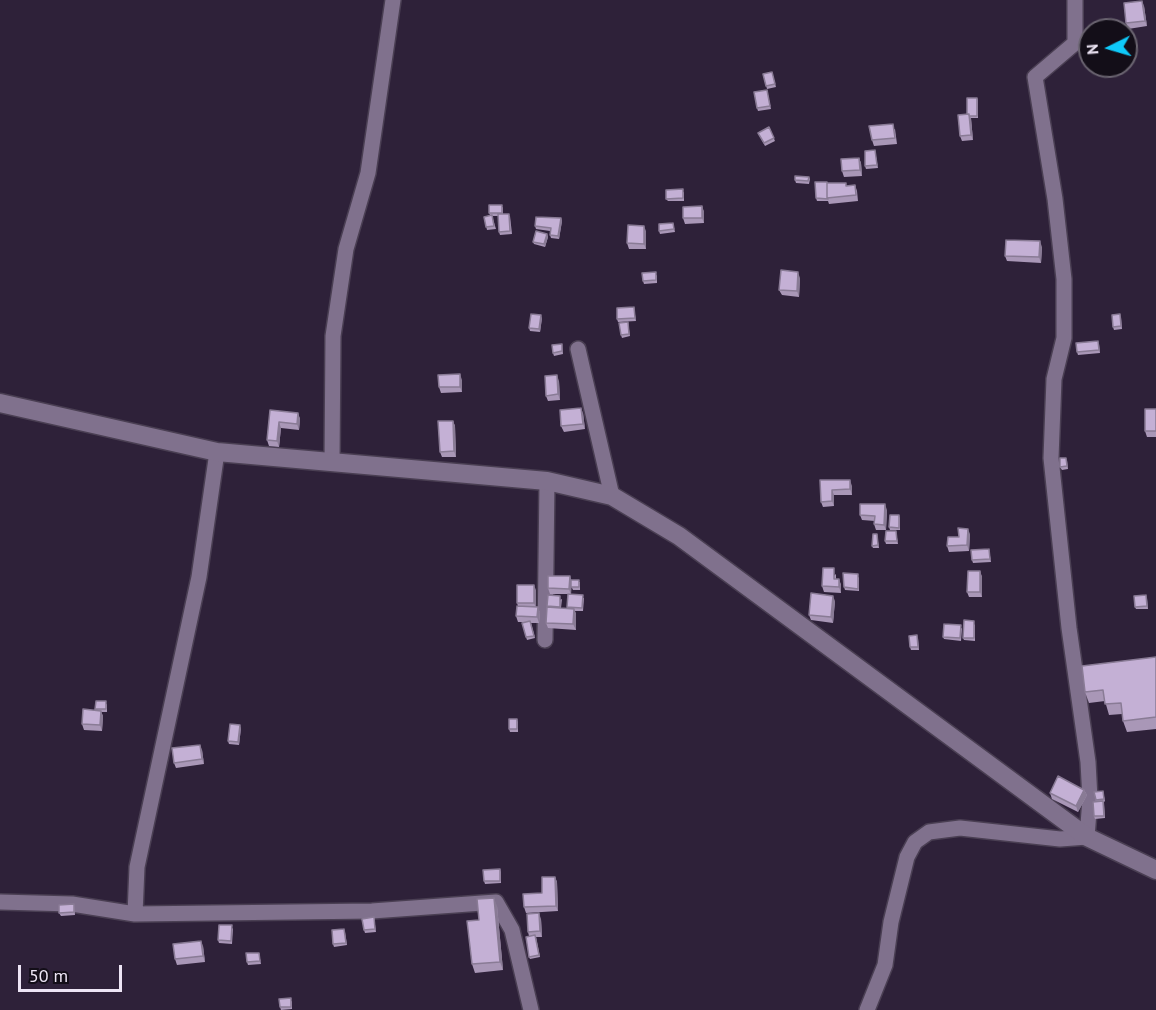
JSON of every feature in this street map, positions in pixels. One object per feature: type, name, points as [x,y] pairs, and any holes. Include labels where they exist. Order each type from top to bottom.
[{"type":"main road","points":[[0,403],[217,452],[547,481],[612,496],[679,536],[1087,837],[1156,870]]},
{"type":"street","points":[[332,462],[333,336],[346,249],[368,173],[393,0]]},
{"type":"street","points":[[867,1010],[885,965],[891,922],[907,857],[915,842],[929,832],[960,828],[1060,839],[1087,837],[1090,799],[1088,762],[1069,628],[1051,458],[1054,379],[1064,338],[1064,279],[1055,199],[1035,77],[1075,43],[1075,0]]},
{"type":"street","points":[[578,350],[612,496]]},
{"type":"street","points":[[135,914],[136,867],[199,577],[217,452]]},
{"type":"street","points":[[545,640],[547,481]]},
{"type":"street","points":[[0,902],[72,904],[135,914],[372,910],[496,902],[512,930],[531,1010]]},
{"type":"building","points":[[1142,1],[1145,21],[1138,22],[1138,18],[1126,18],[1124,3]]},
{"type":"building","points":[[772,72],[775,84],[766,86],[763,74]]},
{"type":"building","points":[[767,90],[770,106],[757,108],[754,92]]},
{"type":"building","points":[[967,98],[977,98],[977,116],[967,114]]},
{"type":"building","points":[[969,114],[971,135],[960,136],[958,115]]},
{"type":"building","points":[[893,124],[895,138],[872,140],[869,126]]},
{"type":"building","points":[[769,127],[774,138],[764,143],[758,133]]},
{"type":"building","points":[[875,150],[877,165],[865,166],[865,151]]},
{"type":"building","points":[[859,158],[860,170],[842,171],[841,159]]},
{"type":"building","points":[[795,176],[809,177],[808,181],[795,180]]},
{"type":"building","points":[[815,182],[827,182],[828,199],[816,198]]},
{"type":"building","points":[[827,183],[855,185],[856,195],[827,198]]},
{"type":"building","points":[[683,189],[683,198],[666,199],[666,190]]},
{"type":"building","points":[[489,205],[502,205],[502,213],[489,213]]},
{"type":"building","points":[[702,206],[702,218],[683,218],[683,207]]},
{"type":"building","points":[[498,214],[509,214],[510,231],[499,232]]},
{"type":"building","points":[[492,215],[494,226],[486,227],[484,217]]},
{"type":"building","points":[[536,217],[561,218],[558,236],[550,235],[551,228],[535,226]]},
{"type":"building","points":[[673,223],[674,229],[659,231],[659,224]]},
{"type":"building","points":[[628,225],[644,226],[644,244],[627,243]]},
{"type":"building","points":[[536,231],[547,234],[544,244],[533,242]]},
{"type":"building","points":[[1006,240],[1040,241],[1039,257],[1005,256]]},
{"type":"building","points":[[781,270],[798,272],[797,291],[779,290]]},
{"type":"building","points":[[656,272],[656,280],[643,281],[642,273]]},
{"type":"building","points":[[634,307],[635,318],[617,319],[617,308]]},
{"type":"building","points":[[531,314],[541,315],[539,329],[529,328]]},
{"type":"building","points":[[1120,314],[1121,326],[1113,327],[1112,315]]},
{"type":"building","points":[[628,322],[629,334],[621,335],[619,323]]},
{"type":"building","points":[[1098,341],[1099,350],[1077,352],[1076,343]]},
{"type":"building","points":[[562,344],[562,351],[553,353],[552,345]]},
{"type":"building","points":[[460,374],[460,387],[439,387],[438,375]]},
{"type":"building","points":[[557,375],[558,394],[546,396],[545,376]]},
{"type":"building","points":[[581,408],[583,424],[561,426],[560,410]]},
{"type":"building","points":[[1145,409],[1156,409],[1156,431],[1145,431]]},
{"type":"building","points":[[270,410],[298,413],[297,424],[279,422],[277,441],[267,440]]},
{"type":"building","points":[[438,421],[453,421],[454,451],[440,452]]},
{"type":"building","points":[[1060,458],[1066,458],[1067,466],[1060,467]]},
{"type":"building","points":[[820,480],[850,480],[850,489],[832,490],[832,501],[821,502]]},
{"type":"building","points":[[860,504],[885,504],[884,525],[874,524],[875,516],[860,515]]},
{"type":"building","points":[[890,515],[899,515],[899,528],[889,527]]},
{"type":"building","points":[[958,528],[968,529],[967,545],[947,546],[948,537],[959,537]]},
{"type":"building","points":[[886,531],[896,531],[897,541],[885,541]]},
{"type":"building","points":[[873,534],[877,534],[878,545],[872,546]]},
{"type":"building","points":[[989,549],[990,559],[972,560],[971,550]]},
{"type":"building","points":[[823,568],[834,568],[834,579],[839,579],[839,587],[822,586]]},
{"type":"building","points":[[968,571],[980,571],[980,592],[967,592]]},
{"type":"building","points":[[843,573],[858,574],[858,589],[844,587]]},
{"type":"building","points":[[548,576],[570,576],[569,589],[548,588]]},
{"type":"building","points":[[571,580],[579,580],[579,587],[571,587]]},
{"type":"building","points":[[517,585],[534,585],[534,603],[517,603]]},
{"type":"building","points":[[811,593],[833,596],[831,617],[809,615]]},
{"type":"building","points":[[568,594],[583,595],[582,608],[567,607]]},
{"type":"building","points":[[548,595],[560,596],[560,607],[547,606]]},
{"type":"building","points":[[1146,595],[1147,606],[1135,607],[1134,596]]},
{"type":"building","points":[[517,606],[538,607],[537,617],[516,616]]},
{"type":"building","points":[[547,607],[574,609],[573,624],[546,623]]},
{"type":"building","points":[[964,620],[974,621],[974,638],[963,638]]},
{"type":"building","points":[[530,621],[534,636],[526,637],[522,623]]},
{"type":"building","points":[[944,624],[961,625],[960,638],[943,637]]},
{"type":"building","points":[[917,635],[918,647],[910,647],[909,636]]},
{"type":"building","points":[[1156,657],[1156,717],[1123,721],[1121,703],[1105,704],[1103,690],[1085,692],[1082,666]]},
{"type":"building","points":[[96,701],[106,701],[106,709],[95,709]]},
{"type":"building","points":[[83,709],[101,711],[100,725],[82,724]]},
{"type":"building","points":[[509,719],[517,719],[517,729],[509,729]]},
{"type":"building","points":[[230,724],[240,725],[238,742],[228,741]]},
{"type":"building","points":[[200,745],[202,759],[174,763],[172,748]]},
{"type":"building","points":[[1058,776],[1084,790],[1076,806],[1050,793]]},
{"type":"building","points":[[1103,791],[1104,799],[1096,800],[1094,792]]},
{"type":"building","points":[[1103,801],[1104,816],[1094,816],[1093,802]]},
{"type":"building","points":[[500,869],[500,881],[484,881],[483,870]]},
{"type":"building","points":[[542,877],[555,877],[556,906],[524,907],[523,894],[542,893]]},
{"type":"building","points":[[494,898],[500,962],[472,964],[467,921],[479,920],[477,899]]},
{"type":"building","points":[[74,904],[74,912],[59,913],[59,905]]},
{"type":"building","points":[[539,913],[540,931],[528,932],[527,914]]},
{"type":"building","points":[[374,917],[375,929],[364,930],[362,919]]},
{"type":"building","points":[[219,925],[232,925],[231,941],[218,940]]},
{"type":"building","points":[[344,929],[346,943],[333,944],[332,930]]},
{"type":"building","points":[[535,935],[539,955],[529,957],[526,937]]},
{"type":"building","points":[[201,941],[203,956],[175,959],[173,944]]},
{"type":"building","points":[[246,953],[259,953],[260,961],[247,962]]},
{"type":"building","points":[[291,998],[291,1007],[280,1007],[279,999]]}]
